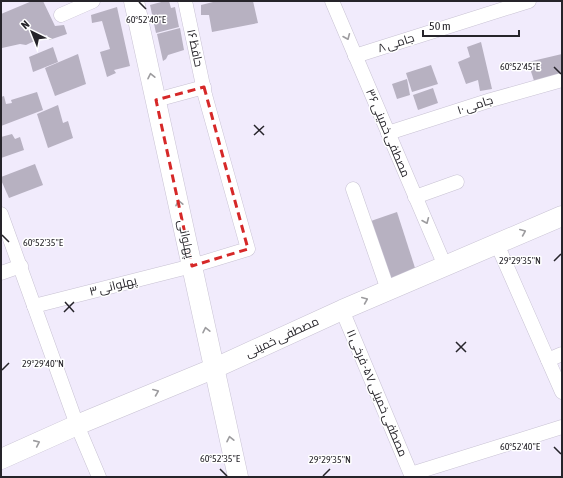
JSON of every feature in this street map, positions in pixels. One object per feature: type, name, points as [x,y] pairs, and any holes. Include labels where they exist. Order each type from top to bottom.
[{"type":"main road","name":"پهلوانی","points":[[134,1],[238,477]]},
{"type":"main road","name":"مصطفی خمینی","points":[[1,459],[77,425],[215,368],[342,310],[562,216]]},
{"type":"street","points":[[60,15],[92,1]]},
{"type":"street","name":"حافظ ۱۶","points":[[185,1],[204,91],[248,250]]},
{"type":"street","name":"مصطفی خمینی ۳۶","points":[[332,1],[445,266]]},
{"type":"street","name":"جامی ۸","points":[[355,56],[529,1]]},
{"type":"street","name":"جامی ۱۰","points":[[388,133],[491,100],[562,80]]},
{"type":"street","points":[[156,100],[204,91]]},
{"type":"street","points":[[415,197],[457,182]]},
{"type":"street","points":[[353,189],[388,290]]},
{"type":"street","points":[[1,214],[77,425],[99,477]]},
{"type":"street","points":[[497,244],[562,392]]},
{"type":"street","name":"پهلوانی ۳","points":[[34,306],[192,266],[248,250]]},
{"type":"street","points":[[1,273],[21,266]]},
{"type":"street","name":"مصطفی خمینی ۵۷- فرخی ۱۱","points":[[342,310],[412,476]]},
{"type":"street","points":[[548,360],[562,354]]},
{"type":"street","points":[[412,476],[562,427]]},
{"type":"highlighted area","points":[[204,87],[248,249],[192,266],[156,100]]},
{"type":"building","points":[[32,1],[43,1],[55,26],[64,25],[67,34],[49,40],[47,35],[26,45],[20,44],[2,48],[1,14]]},
{"type":"building","points":[[169,1],[171,8],[175,7],[179,27],[156,33],[150,5]]},
{"type":"building","points":[[217,1],[253,1],[258,23],[212,32],[209,15],[201,15],[201,5]]},
{"type":"building","points":[[117,7],[130,66],[114,70],[116,73],[107,77],[100,52],[110,49],[102,21],[92,23],[91,15]]},
{"type":"building","points":[[180,28],[184,50],[168,55],[163,61],[157,34]]},
{"type":"building","points":[[481,42],[492,89],[480,91],[478,80],[466,84],[458,62],[470,57],[467,47]]},
{"type":"building","points":[[53,47],[58,62],[33,72],[29,57]]},
{"type":"building","points":[[78,54],[86,84],[55,96],[45,68]]},
{"type":"building","points":[[562,54],[562,79],[536,87],[528,62]]},
{"type":"building","points":[[431,65],[438,84],[412,92],[406,73]]},
{"type":"building","points":[[407,79],[410,95],[397,99],[392,84]]},
{"type":"building","points":[[433,88],[438,103],[418,110],[413,95]]},
{"type":"building","points":[[37,92],[43,110],[1,126],[1,97],[4,96],[6,104],[12,103],[11,100]]},
{"type":"building","points":[[58,105],[63,123],[68,121],[73,138],[48,148],[37,114]]},
{"type":"building","points":[[12,134],[15,139],[20,137],[24,150],[1,158],[1,137]]},
{"type":"building","points":[[35,164],[43,185],[9,198],[1,177]]},
{"type":"building","points":[[397,212],[416,271],[388,284],[368,222]]}]
